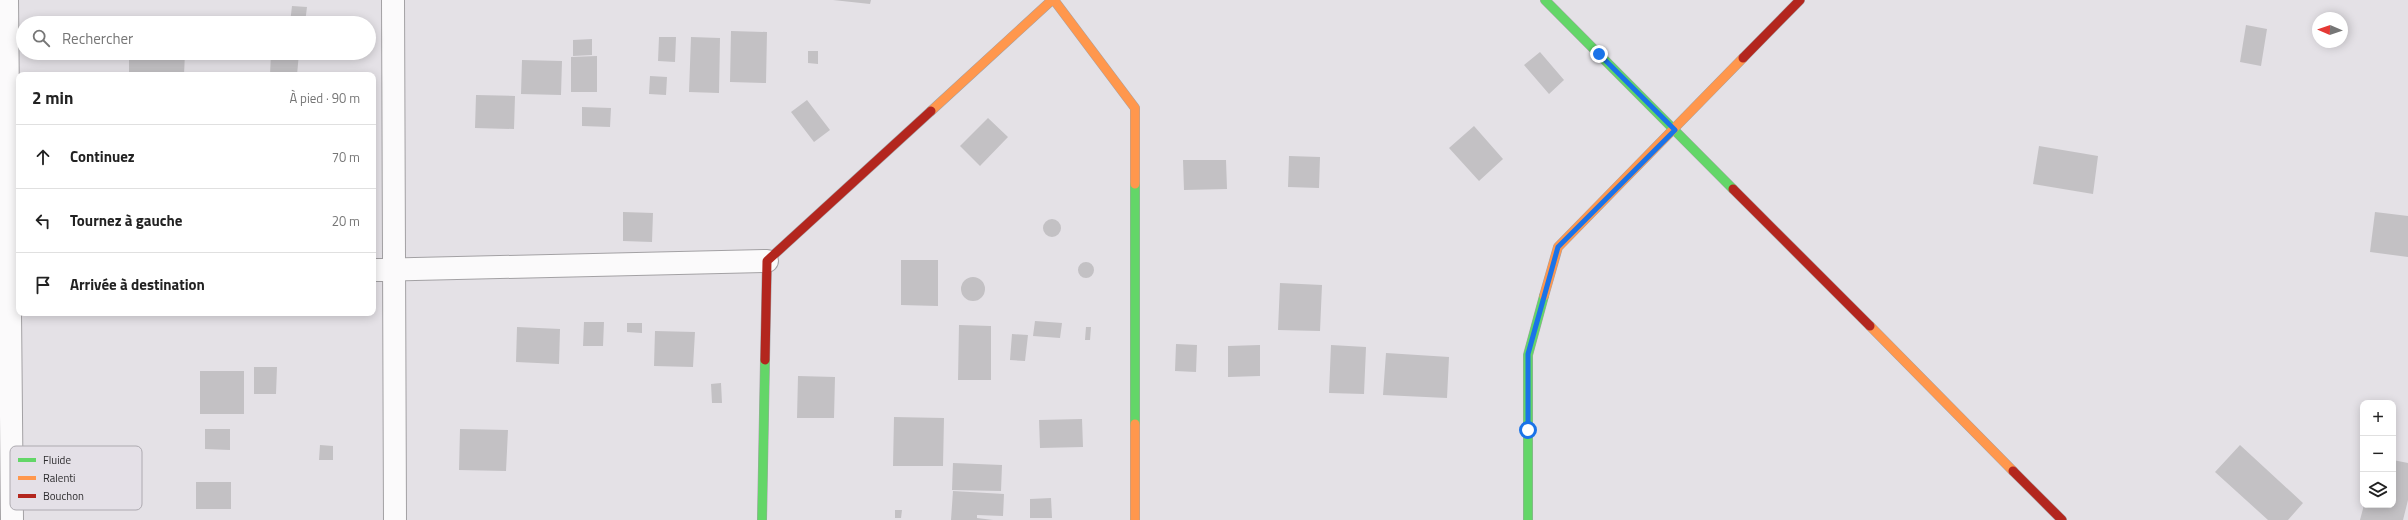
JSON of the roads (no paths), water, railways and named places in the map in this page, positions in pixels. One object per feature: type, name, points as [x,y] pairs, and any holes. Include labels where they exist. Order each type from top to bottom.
[{"type":"street","points":[[6,0],[11,446]]},
{"type":"street","points":[[393,0],[383,269],[395,520]]},
{"type":"street","points":[[383,269],[767,261],[1053,0],[1135,108],[1135,520]]},
{"type":"street","points":[[1546,0],[2062,520]]},
{"type":"street","points":[[1528,520],[1528,354],[1558,247],[1675,130],[1800,0]]},
{"type":"street","points":[[762,520],[767,261]]},
{"type":"street","points":[[12,510],[12,520]]}]
